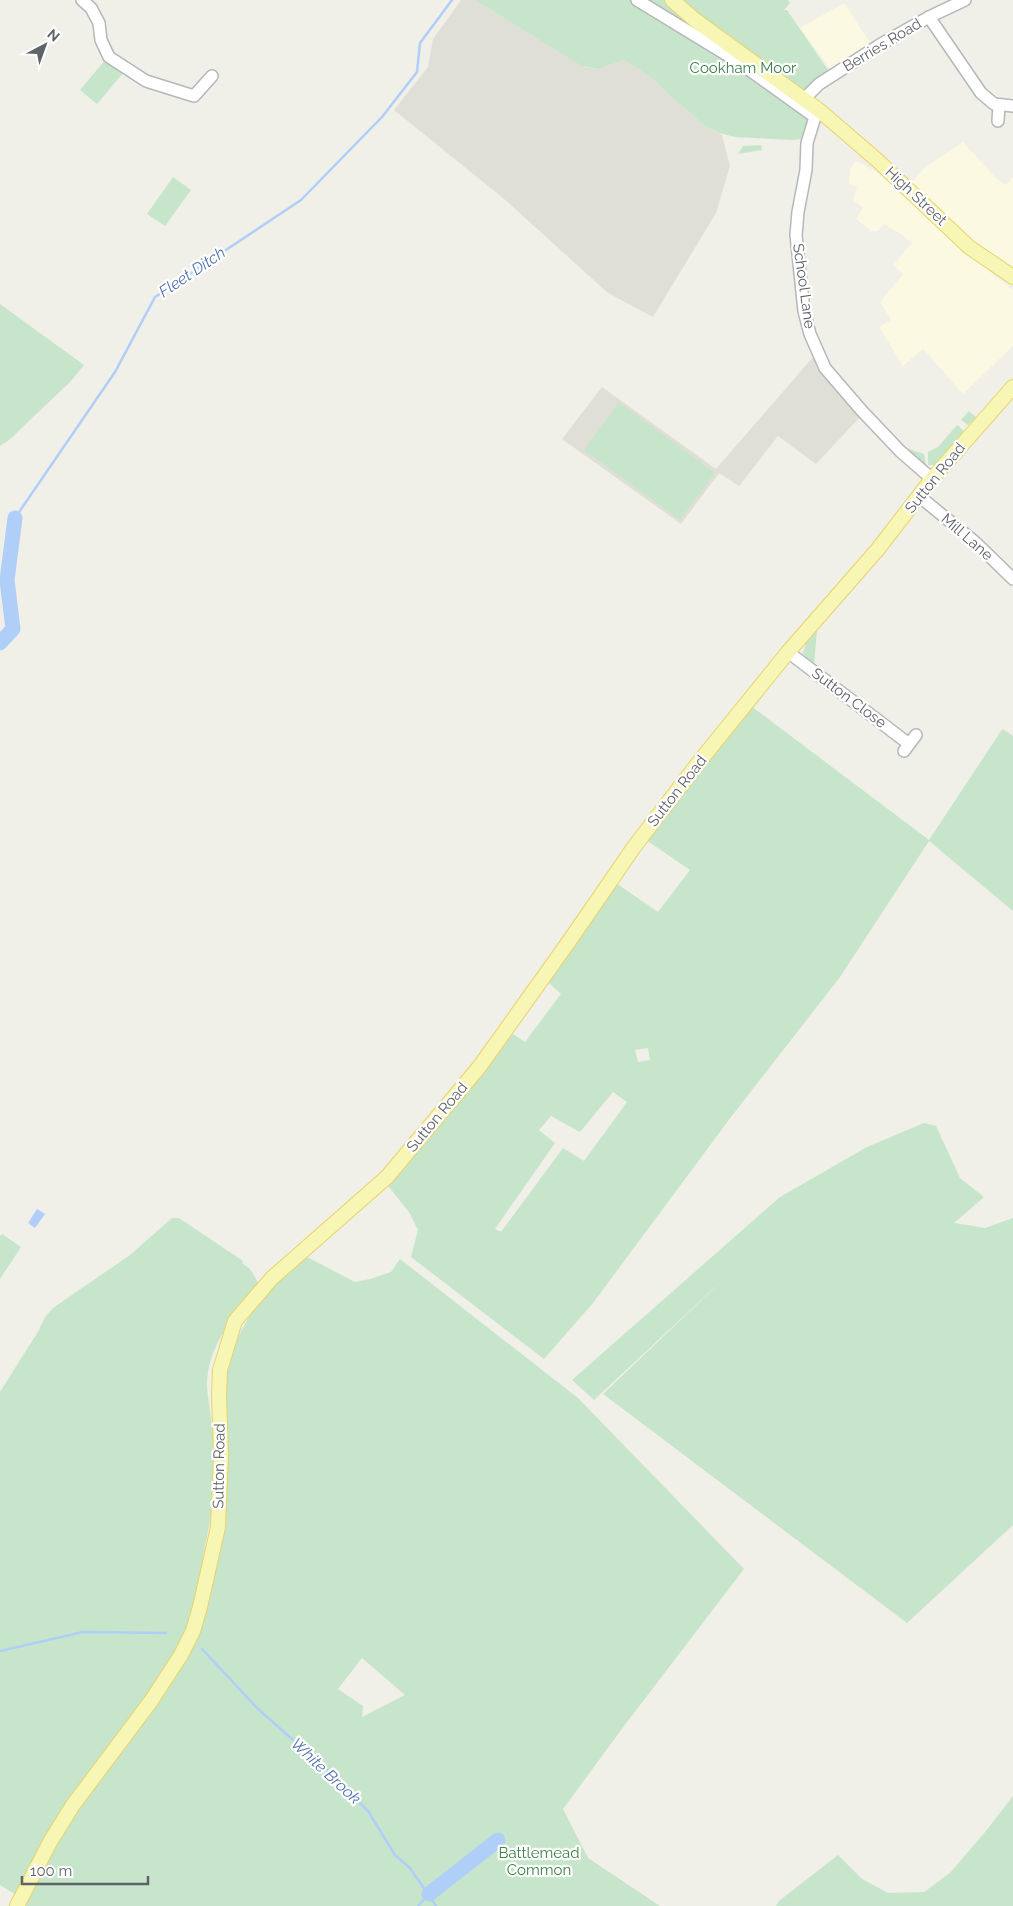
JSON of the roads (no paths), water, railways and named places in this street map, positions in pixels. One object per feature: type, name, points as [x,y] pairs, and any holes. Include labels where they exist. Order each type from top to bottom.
[{"type":"main road","name":"High Street","points":[[672,0],[695,20],[804,98],[818,114],[877,160],[969,246],[1013,277]]},
{"type":"main road","name":"Sutton Road","points":[[17,1906],[50,1842],[73,1805],[151,1701],[181,1655],[193,1631],[218,1527],[221,1455],[220,1370],[235,1322],[272,1278],[387,1177],[480,1066],[634,847],[788,652],[878,549],[932,479],[1013,387]]},
{"type":"street","points":[[82,0],[91,8],[99,23],[101,40],[109,56],[146,81],[194,96],[212,76]]},
{"type":"street","points":[[638,0],[818,114]]},
{"type":"street","name":"Berries Road","points":[[804,98],[819,84],[929,16],[965,0]]},
{"type":"street","points":[[929,16],[981,93],[994,104],[1013,106]]},
{"type":"street","points":[[998,121],[999,105]]},
{"type":"street","name":"School Lane","points":[[818,114],[806,143],[806,170],[798,212],[796,235],[804,311],[810,334],[825,368],[900,451],[932,479]]},
{"type":"street","name":"Mill Lane","points":[[919,496],[976,542],[1013,579]]},
{"type":"street","name":"Sutton Close","points":[[788,652],[910,744]]},
{"type":"water","points":[[37,1209],[45,1214],[35,1228],[28,1223]]},
{"type":"waterway","name":"Fleet Ditch","points":[[15,518],[115,372],[155,297],[301,200],[382,117],[417,72],[420,43],[452,0]]},
{"type":"waterway","points":[[0,643],[13,629],[7,580],[15,518]]},
{"type":"waterway","name":"White Brook","points":[[0,1651],[83,1632],[166,1633]]},
{"type":"waterway","name":"White Brook","points":[[202,1649],[258,1709],[326,1769],[368,1811],[395,1855],[410,1868],[436,1906]]},
{"type":"waterway","points":[[429,1894],[498,1840]]},
{"type":"waterway","points":[[418,1906],[429,1894]]},
{"type":"park label","name":"Cookham Moor","points":[[743,68]]},
{"type":"park label","name":"Battlemead Common","points":[[539,1862]]}]
